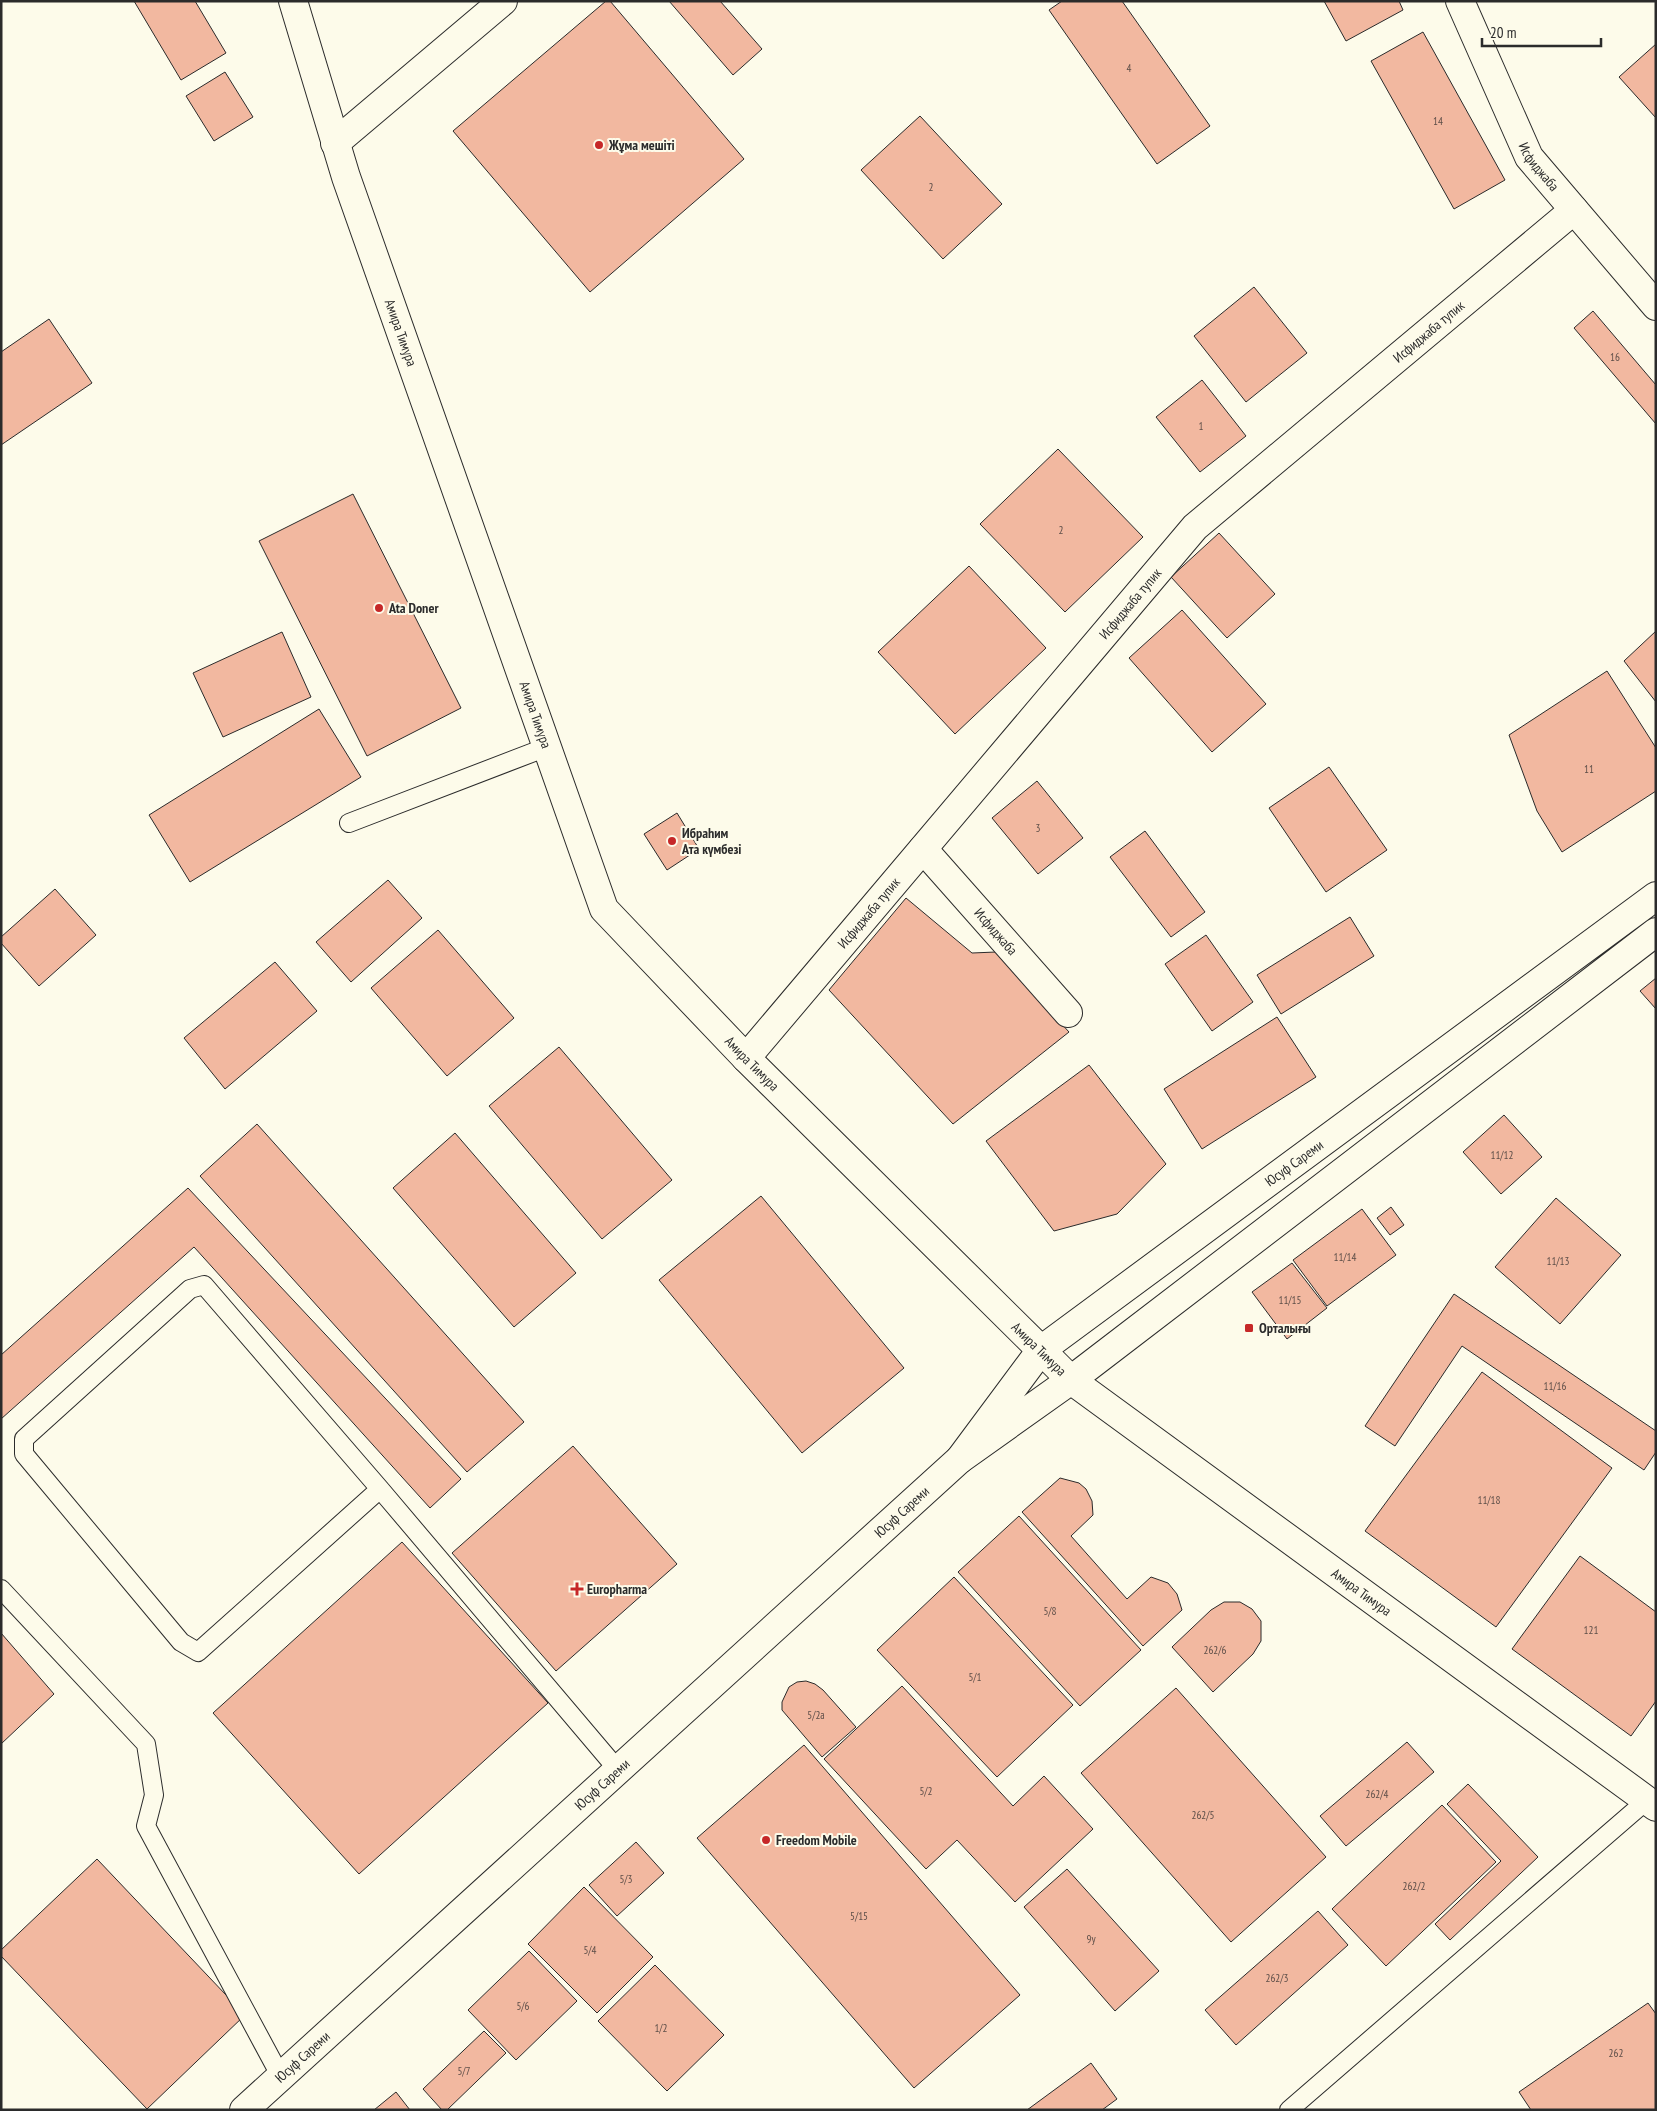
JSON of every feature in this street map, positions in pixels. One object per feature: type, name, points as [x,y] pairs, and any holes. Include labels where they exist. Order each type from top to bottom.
[{"type":"street","name":"Амира Тимура","points":[[293,1],[335,143],[604,909],[746,1058],[1071,1380],[1651,1804]]},
{"type":"street","points":[[335,143],[503,1]]},
{"type":"street","name":"Исфиджаба","points":[[1460,1],[1529,157],[1656,306]]},
{"type":"street","name":"Исфиджаба тупик","points":[[746,1058],[1195,527],[1574,210]]},
{"type":"street","name":"Исфиджаба","points":[[923,849],[1068,1013]]},
{"type":"street","name":"Юсуф Сареми","points":[[960,1458],[1040,1350],[1656,896]]},
{"type":"street","name":"Юсуф Сареми","points":[[244,2110],[960,1458],[1071,1380],[1656,932]]},
{"type":"lane","points":[[349,823],[547,747]]},
{"type":"lane","points":[[380,1489],[198,1652],[181,1642],[24,1454],[24,1439],[190,1289],[204,1285],[380,1489],[618,1770]]},
{"type":"lane","points":[[1,1589],[146,1744],[154,1795],[146,1826],[281,2077]]},
{"type":"lane","points":[[1289,2110],[1651,1804]]},
{"type":"building","points":[[134,1],[195,1],[226,53],[181,80]]},
{"type":"building","name":"Жұма мешіті","points":[[606,1],[610,1],[744,159],[590,292],[453,131]]},
{"type":"building","points":[[669,1],[720,1],[762,49],[733,75]]},
{"type":"building","points":[[1062,1],[1122,1],[1210,126],[1157,164],[1049,10]]},
{"type":"building","points":[[1324,1],[1399,1],[1403,10],[1346,41]]},
{"type":"building","points":[[1423,32],[1505,180],[1454,209],[1371,61]]},
{"type":"building","points":[[1656,44],[1656,118],[1619,77]]},
{"type":"building","points":[[225,72],[253,117],[214,141],[186,96]]},
{"type":"building","points":[[920,116],[1002,204],[943,259],[861,170]]},
{"type":"building","points":[[1254,287],[1307,353],[1246,402],[1194,336]]},
{"type":"building","points":[[1593,311],[1656,385],[1656,424],[1574,328]]},
{"type":"building","points":[[49,319],[92,383],[1,445],[1,352]]},
{"type":"building","points":[[1202,380],[1246,436],[1200,472],[1156,417]]},
{"type":"building","points":[[1058,449],[1143,537],[1065,612],[980,524]]},
{"type":"building","points":[[353,494],[461,708],[367,756],[259,541]]},
{"type":"building","points":[[1219,533],[1275,594],[1227,638],[1171,577]]},
{"type":"building","points":[[969,566],[1046,648],[955,734],[878,652]]},
{"type":"building","points":[[1182,610],[1266,704],[1212,752],[1129,658]]},
{"type":"building","points":[[1656,631],[1656,702],[1624,661]]},
{"type":"building","points":[[282,632],[311,697],[223,737],[193,673]]},
{"type":"building","points":[[1607,671],[1656,748],[1656,791],[1562,852],[1537,811],[1509,735]]},
{"type":"building","points":[[319,709],[361,777],[190,882],[149,815]]},
{"type":"building","points":[[1329,767],[1387,850],[1326,892],[1269,808]]},
{"type":"building","points":[[1037,781],[1083,838],[1038,874],[992,818]]},
{"type":"building","name":"Ибраhим Ата күмбезі","points":[[677,813],[699,849],[667,870],[644,834]]},
{"type":"building","points":[[1145,831],[1205,912],[1171,937],[1110,857]]},
{"type":"building","points":[[388,880],[422,918],[351,982],[316,942]]},
{"type":"building","points":[[55,889],[96,935],[39,986],[1,943],[1,937]]},
{"type":"building","points":[[906,898],[972,953],[996,952],[1069,1032],[953,1124],[829,990]]},
{"type":"building","points":[[1350,917],[1374,956],[1281,1014],[1257,975]]},
{"type":"building","points":[[438,930],[514,1018],[447,1076],[371,988]]},
{"type":"building","points":[[1206,935],[1253,1002],[1212,1031],[1165,964]]},
{"type":"building","points":[[275,962],[317,1011],[225,1089],[184,1038]]},
{"type":"building","points":[[1656,978],[1656,1009],[1640,991]]},
{"type":"building","points":[[1277,1017],[1316,1077],[1202,1149],[1164,1089]]},
{"type":"building","points":[[559,1047],[672,1180],[602,1239],[489,1106]]},
{"type":"building","points":[[1089,1065],[1166,1164],[1117,1214],[1054,1231],[986,1141]]},
{"type":"building","points":[[1504,1115],[1542,1157],[1501,1194],[1463,1152]]},
{"type":"building","points":[[257,1124],[524,1422],[467,1472],[200,1176]]},
{"type":"building","points":[[455,1133],[576,1273],[514,1327],[393,1188]]},
{"type":"building","points":[[188,1188],[461,1479],[430,1508],[194,1247],[1,1419],[1,1355]]},
{"type":"building","points":[[761,1196],[904,1368],[802,1453],[659,1280]]},
{"type":"building","points":[[1556,1198],[1621,1255],[1560,1324],[1495,1267]]},
{"type":"building","points":[[1391,1207],[1404,1225],[1390,1235],[1377,1218]]},
{"type":"building","points":[[1362,1209],[1396,1255],[1327,1306],[1293,1260]]},
{"type":"building","points":[[1292,1263],[1327,1308],[1287,1339],[1252,1292]]},
{"type":"building","points":[[1454,1294],[1656,1431],[1656,1452],[1644,1470],[1462,1346],[1395,1446],[1365,1426]]},
{"type":"building","points":[[1482,1372],[1612,1468],[1496,1627],[1365,1531]]},
{"type":"building","points":[[573,1446],[677,1564],[556,1671],[452,1553]]},
{"type":"building","points":[[1060,1478],[1079,1483],[1086,1489],[1092,1501],[1093,1515],[1071,1536],[1127,1599],[1151,1577],[1168,1583],[1177,1594],[1182,1610],[1143,1646],[1022,1512]]},
{"type":"building","points":[[1019,1516],[1141,1650],[1080,1706],[958,1572]]},
{"type":"building","points":[[402,1542],[548,1703],[359,1874],[213,1713]]},
{"type":"building","points":[[1580,1556],[1656,1612],[1656,1701],[1631,1736],[1512,1649]]},
{"type":"building","points":[[954,1577],[1073,1705],[997,1777],[877,1650]]},
{"type":"building","points":[[1224,1602],[1240,1602],[1252,1609],[1261,1621],[1261,1641],[1253,1654],[1213,1692],[1172,1647],[1211,1610]]},
{"type":"building","points":[[1,1633],[54,1694],[1,1744]]},
{"type":"building","points":[[806,1681],[815,1684],[823,1690],[856,1727],[822,1757],[782,1710],[782,1702],[789,1687],[797,1682]]},
{"type":"building","points":[[902,1686],[1013,1806],[1044,1776],[1093,1829],[1015,1902],[957,1840],[926,1869],[824,1759]]},
{"type":"building","points":[[1176,1688],[1326,1857],[1231,1942],[1081,1773]]},
{"type":"building","points":[[1407,1742],[1434,1772],[1346,1846],[1320,1816]]},
{"type":"building","points":[[804,1745],[1020,1995],[914,2088],[697,1838]]},
{"type":"building","points":[[1468,1784],[1538,1857],[1450,1940],[1435,1924],[1501,1861],[1447,1804]]},
{"type":"building","points":[[1442,1805],[1496,1862],[1386,1966],[1332,1909]]},
{"type":"building","points":[[636,1842],[664,1873],[617,1916],[589,1885]]},
{"type":"building","points":[[97,1859],[245,2015],[147,2109],[1,1956],[1,1950]]},
{"type":"building","points":[[1067,1869],[1159,1971],[1115,2011],[1024,1907]]},
{"type":"building","points":[[584,1887],[653,1957],[597,2013],[528,1944]]},
{"type":"building","points":[[1318,1911],[1348,1945],[1236,2045],[1205,2010]]},
{"type":"building","points":[[529,1951],[577,2001],[516,2060],[468,2010]]},
{"type":"building","points":[[655,1965],[724,2035],[667,2091],[598,2021]]},
{"type":"building","points":[[1648,2003],[1656,2014],[1656,2110],[1531,2110],[1519,2092]]},
{"type":"building","points":[[484,2031],[506,2053],[447,2110],[442,2110],[423,2089]]},
{"type":"building","points":[[1091,2063],[1117,2099],[1102,2110],[1027,2110]]},
{"type":"building","points":[[396,2092],[410,2110],[374,2110]]},
{"type":"place","name":"Жұма мешіті","points":[[599,145]]},
{"type":"place","name":"Ata Doner","points":[[379,608]]},
{"type":"place","name":"Ибраhим Ата күмбезі","points":[[672,841]]},
{"type":"place","name":"Орталығы","points":[[1249,1328]]},
{"type":"place","name":"Europharma","points":[[577,1589]]},
{"type":"place","name":"Freedom Mobile","points":[[766,1840]]}]
